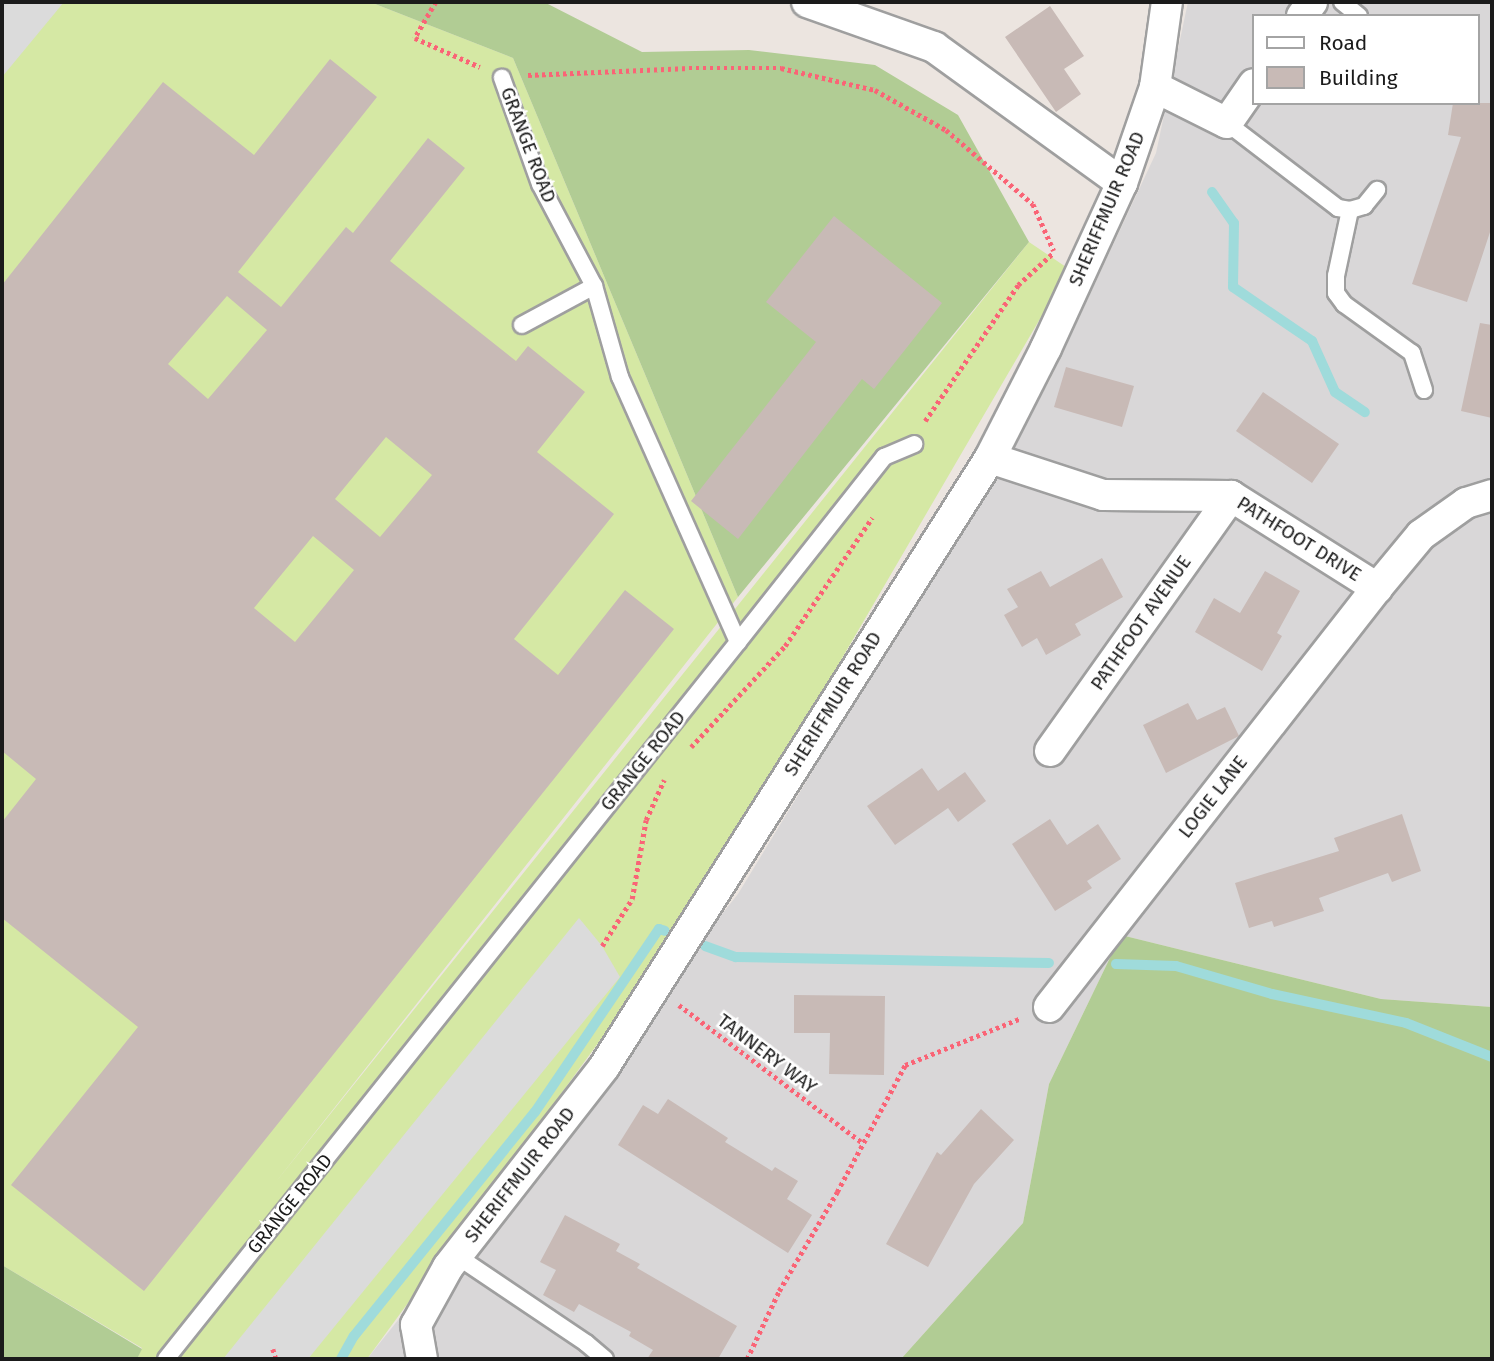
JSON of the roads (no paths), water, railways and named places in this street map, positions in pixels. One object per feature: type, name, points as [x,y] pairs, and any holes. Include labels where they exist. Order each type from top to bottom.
[{"type":"street","points":[[807,2],[934,47],[1122,183]]},
{"type":"street","name":"SHERIFFMUIR ROAD","points":[[422,1359],[416,1325],[457,1256],[604,1067],[990,458],[1046,348],[1122,183],[1156,87],[1167,2]]},
{"type":"street","points":[[1156,87],[1227,123],[1252,87]]},
{"type":"street","name":"PATHFOOT DRIVE","points":[[990,458],[1103,495],[1231,496],[1377,588],[1421,535],[1465,503],[1492,495]]},
{"type":"street","name":"PATHFOOT AVENUE","points":[[1050,751],[1231,496]]},
{"type":"street","name":"LOGIE LANE","points":[[1049,1007],[1377,588]]},
{"type":"lane","points":[[1342,2],[1357,14]]},
{"type":"lane","name":"GRANGE ROAD","points":[[166,1359],[738,642],[620,377],[594,286],[540,184],[502,78]]},
{"type":"lane","points":[[1227,123],[1338,208],[1350,210],[1364,206],[1377,190]]},
{"type":"lane","points":[[1350,210],[1336,276],[1336,293],[1344,304],[1412,354],[1424,390]]},
{"type":"lane","points":[[522,326],[594,286]]},
{"type":"lane","points":[[738,642],[884,457],[914,444]]},
{"type":"lane","points":[[457,1256],[586,1343],[605,1359]]},
{"type":"waterway","points":[[1212,192],[1234,223],[1233,287],[1312,341],[1335,392],[1365,412]]},
{"type":"waterway","points":[[341,1359],[354,1336],[535,1112],[659,929],[665,931]]},
{"type":"waterway","points":[[705,946],[736,957],[1049,963]]},
{"type":"waterway","points":[[1116,964],[1176,966],[1272,994],[1406,1023],[1492,1057]]}]
